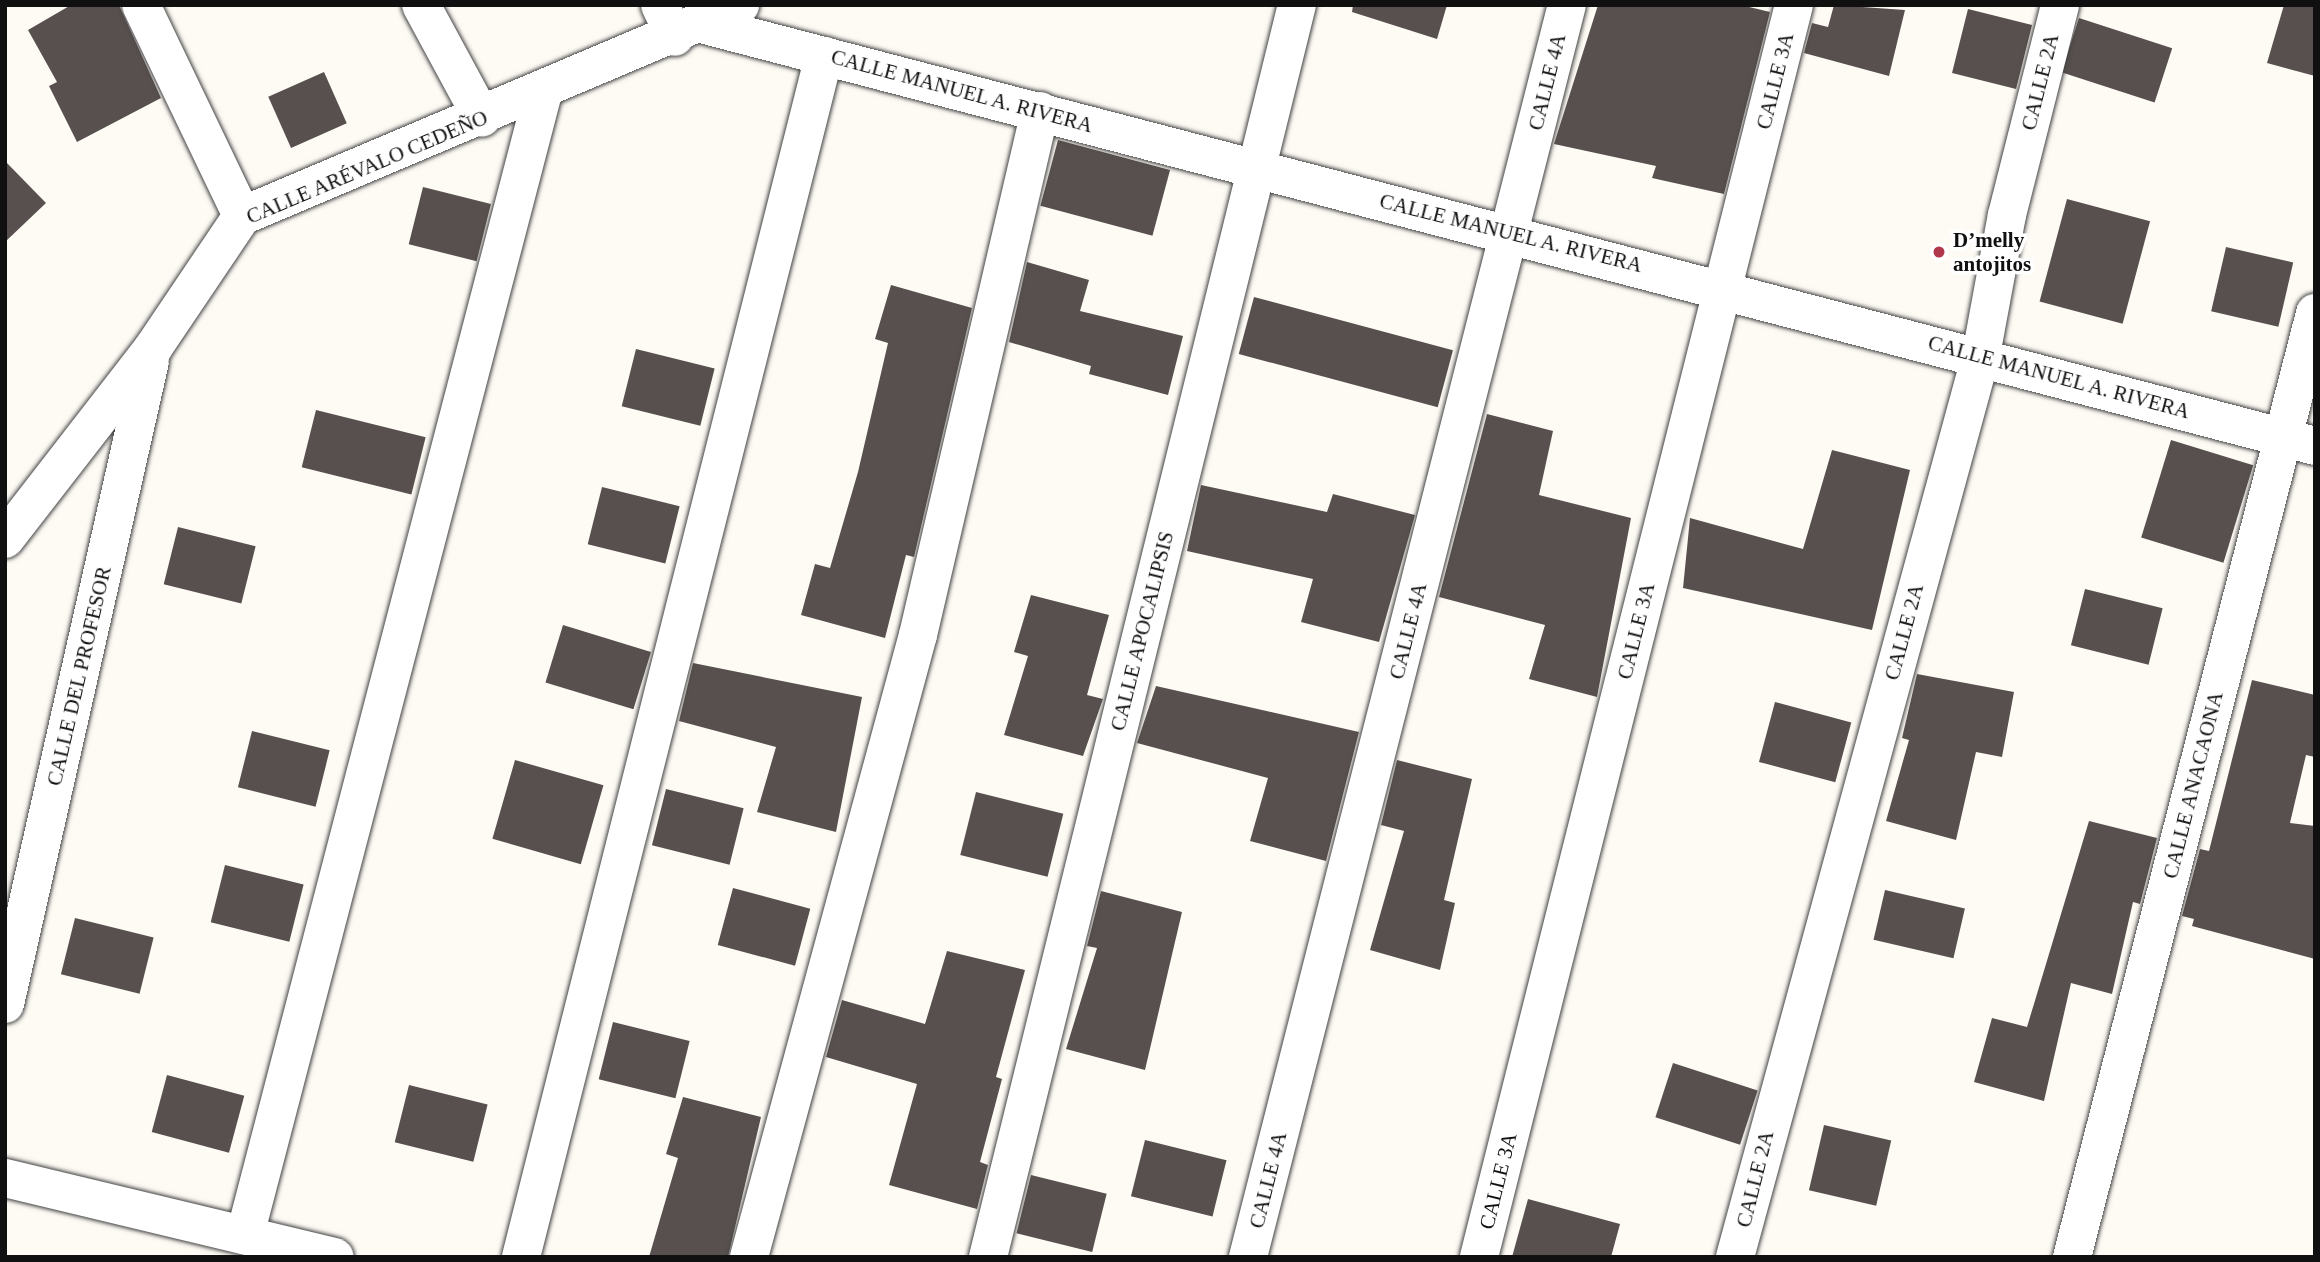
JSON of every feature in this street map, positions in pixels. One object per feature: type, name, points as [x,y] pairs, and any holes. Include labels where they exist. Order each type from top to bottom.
[{"type":"street","points":[[141,5],[242,216]]},
{"type":"street","points":[[421,5],[482,117]]},
{"type":"street","name":"CALLE ARÉVALO CEDEÑO","points":[[5,539],[153,348],[242,216],[543,93],[680,23],[740,5]]},
{"type":"street","name":"CALLE APOCALIPSIS","points":[[988,1257],[1297,5]]},
{"type":"street","name":"CALLE 4A","points":[[1248,1257],[1567,5]]},
{"type":"street","name":"CALLE 3A","points":[[1479,1257],[1794,5]]},
{"type":"street","name":"CALLE 2A","points":[[1735,1257],[1981,355],[2007,215],[2060,5]]},
{"type":"street","name":"CALLE MANUEL A. RIVERA","points":[[680,23],[824,55],[1981,355],[2298,442]]},
{"type":"street","points":[[522,1257],[824,55]]},
{"type":"street","points":[[245,1235],[543,93]]},
{"type":"street","points":[[749,1257],[918,635],[1040,111]]},
{"type":"street","name":"CALLE ANACAONA","points":[[2072,1257],[2298,442],[2315,313]]},
{"type":"street","name":"CALLE DEL PROFESOR","points":[[5,1004],[153,348]]},
{"type":"street","points":[[5,1178],[335,1257]]},
{"type":"building","points":[[71,5],[119,5],[161,98],[77,142],[49,86],[57,82],[28,30]]},
{"type":"building","points":[[1353,5],[1447,5],[1437,39],[1352,12]]},
{"type":"building","points":[[1598,5],[1741,5],[1770,12],[1724,194],[1652,178],[1656,166],[1554,144]]},
{"type":"building","points":[[1834,5],[1905,10],[1889,76],[1804,53],[1812,23],[1828,27]]},
{"type":"building","points":[[2284,5],[2315,5],[2315,76],[2267,63]]},
{"type":"building","points":[[1968,9],[2032,25],[2016,89],[1952,73]]},
{"type":"building","points":[[2079,18],[2172,48],[2155,102],[2061,72]]},
{"type":"building","points":[[324,72],[347,123],[291,148],[268,97]]},
{"type":"building","points":[[1058,140],[1170,170],[1152,236],[1040,206]]},
{"type":"building","points":[[5,161],[46,203],[5,242]]},
{"type":"building","points":[[423,187],[491,204],[477,261],[409,244]]},
{"type":"building","points":[[2067,199],[2150,221],[2123,324],[2040,301]]},
{"type":"building","points":[[2226,247],[2293,263],[2278,327],[2211,311]]},
{"type":"building","points":[[1027,262],[1089,280],[1080,311],[1183,336],[1168,395],[1089,374],[1091,366],[1009,342]]},
{"type":"building","points":[[891,285],[972,308],[914,557],[906,555],[885,638],[801,615],[815,564],[830,568],[858,472],[888,343],[875,339]]},
{"type":"building","points":[[1254,297],[1453,350],[1438,407],[1239,354]]},
{"type":"building","points":[[636,349],[715,369],[700,426],[622,406]]},
{"type":"building","points":[[316,410],[426,437],[411,495],[302,467]]},
{"type":"building","points":[[1487,414],[1553,431],[1539,495],[1631,518],[1597,697],[1529,679],[1545,625],[1439,597]]},
{"type":"building","points":[[2171,440],[2253,465],[2223,563],[2141,538]]},
{"type":"building","points":[[1832,450],[1910,470],[1872,630],[1683,588],[1690,518],[1803,549]]},
{"type":"building","points":[[1201,485],[1327,512],[1333,494],[1415,515],[1379,642],[1301,622],[1313,579],[1187,551]]},
{"type":"building","points":[[602,487],[680,506],[665,564],[588,544]]},
{"type":"building","points":[[178,527],[256,546],[241,604],[164,584]]},
{"type":"building","points":[[2085,589],[2163,608],[2149,665],[2071,645]]},
{"type":"building","points":[[1031,595],[1109,615],[1087,695],[1103,699],[1083,756],[1004,735],[1028,656],[1014,652]]},
{"type":"building","points":[[563,625],[651,652],[633,709],[545,682]]},
{"type":"building","points":[[693,663],[862,697],[836,832],[757,812],[776,747],[679,721]]},
{"type":"building","points":[[1917,674],[2014,692],[2002,757],[1976,752],[1956,840],[1886,821],[1909,740],[1902,738]]},
{"type":"building","points":[[2252,680],[2315,695],[2315,757],[2306,755],[2290,823],[2315,826],[2315,959],[2192,926],[2194,919],[2182,916],[2200,849],[2209,851]]},
{"type":"building","points":[[1156,686],[1359,732],[1326,861],[1250,841],[1268,778],[1137,743]]},
{"type":"building","points":[[1775,702],[1851,722],[1835,782],[1759,762]]},
{"type":"building","points":[[252,731],[330,750],[316,807],[238,787]]},
{"type":"building","points":[[515,760],[603,785],[581,864],[492,839]]},
{"type":"building","points":[[1397,760],[1472,779],[1444,900],[1455,903],[1440,970],[1370,950],[1404,831],[1381,825]]},
{"type":"building","points":[[666,789],[744,808],[730,865],[652,845]]},
{"type":"building","points":[[976,792],[1063,814],[1048,877],[960,855]]},
{"type":"building","points":[[2089,821],[2157,838],[2140,904],[2133,902],[2112,994],[2071,983],[2044,1101],[1974,1082],[1992,1018],[2027,1027]]},
{"type":"building","points":[[225,865],[304,885],[289,942],[211,922]]},
{"type":"building","points":[[733,888],[810,909],[795,966],[718,945]]},
{"type":"building","points":[[1885,890],[1965,908],[1953,958],[1874,940]]},
{"type":"building","points":[[1101,891],[1182,912],[1145,1070],[1066,1049],[1097,948],[1087,946]]},
{"type":"building","points":[[75,918],[154,938],[140,994],[61,974]]},
{"type":"building","points":[[947,951],[1025,970],[996,1077],[1002,1079],[980,1162],[988,1165],[977,1209],[889,1185],[917,1084],[826,1057],[842,1000],[925,1024]]},
{"type":"building","points":[[613,1022],[690,1041],[675,1098],[599,1079]]},
{"type":"building","points":[[1673,1063],[1758,1091],[1740,1145],[1655,1117]]},
{"type":"building","points":[[167,1075],[244,1096],[229,1153],[152,1132]]},
{"type":"building","points":[[409,1085],[488,1105],[473,1162],[395,1142]]},
{"type":"building","points":[[683,1097],[761,1117],[728,1257],[649,1257],[678,1158],[666,1154]]},
{"type":"building","points":[[1824,1125],[1891,1141],[1876,1206],[1809,1190]]},
{"type":"building","points":[[1145,1140],[1227,1160],[1212,1217],[1131,1196]]},
{"type":"building","points":[[1031,1175],[1107,1194],[1092,1252],[1016,1233]]},
{"type":"building","points":[[1528,1199],[1620,1224],[1611,1257],[1512,1257]]},
{"type":"place","name":"D’melly antojitos","points":[[1939,252]]}]
